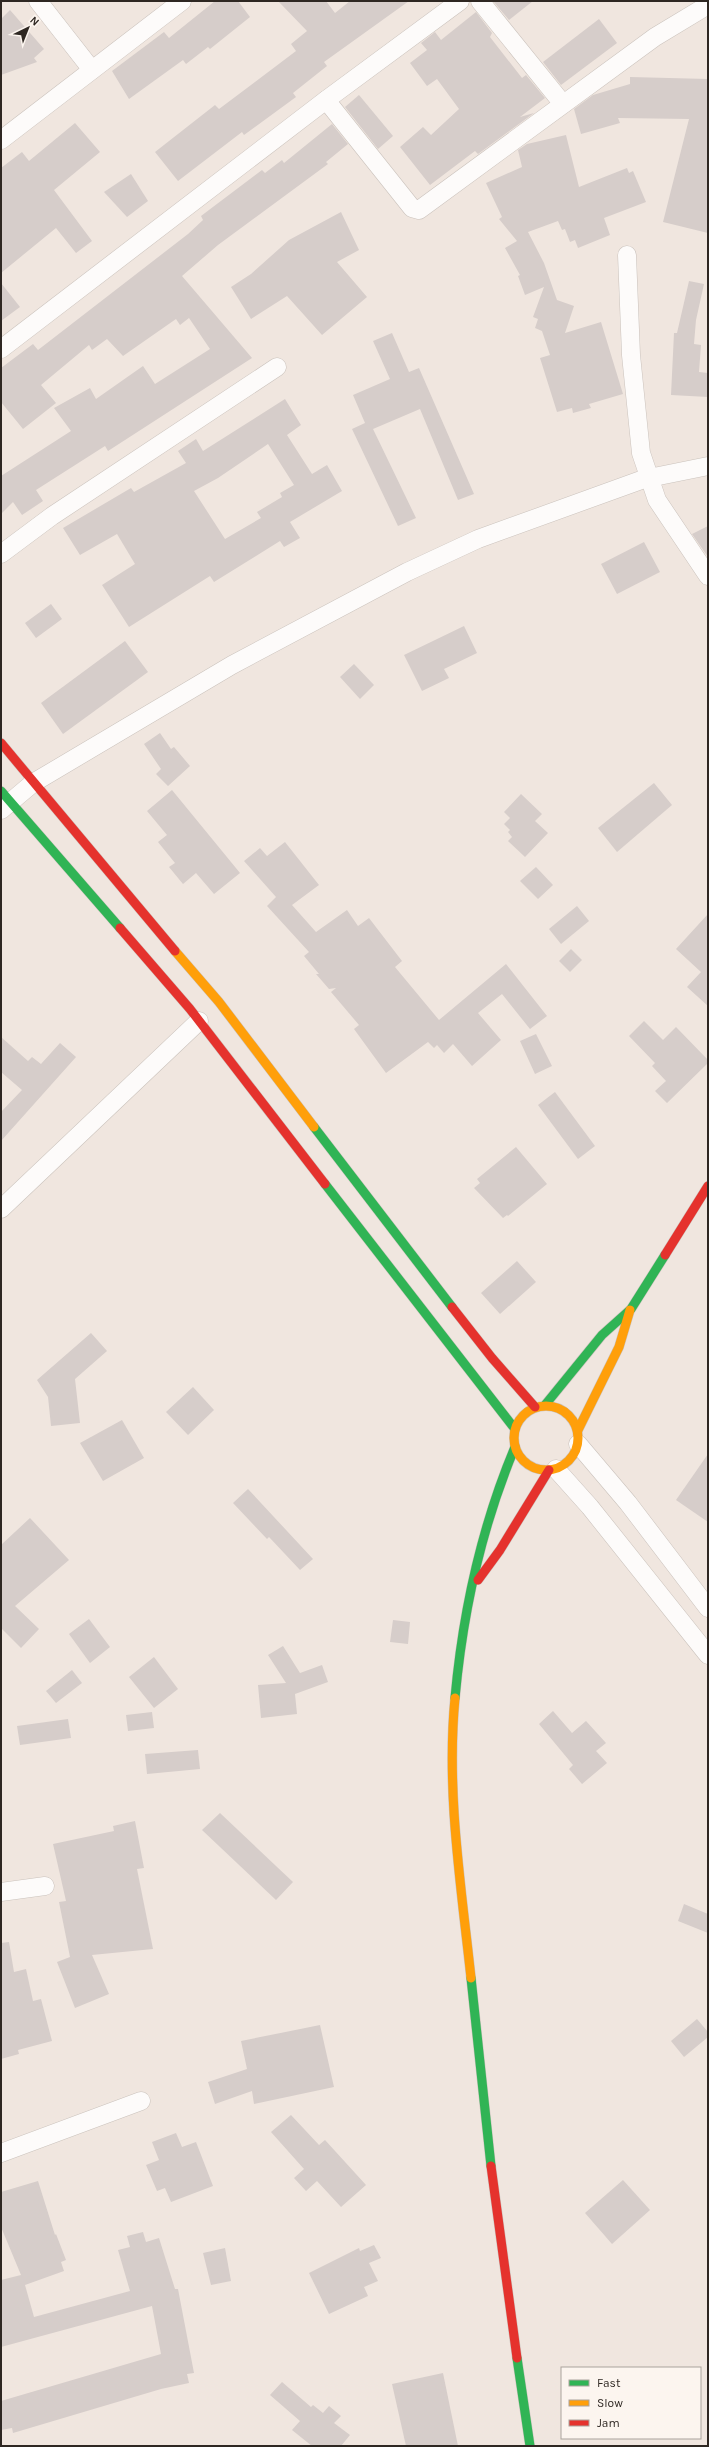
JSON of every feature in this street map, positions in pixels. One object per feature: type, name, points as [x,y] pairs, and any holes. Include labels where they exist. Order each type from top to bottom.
[{"type":"main road","points":[[1,742],[33,783],[219,1002],[398,1238],[492,1358],[535,1407]]},
{"type":"main road","points":[[4,801],[199,1021],[514,1430]]},
{"type":"main road","points":[[578,1437],[569,1415],[554,1406],[545,1405],[535,1407],[519,1420],[514,1430],[515,1447],[520,1457],[528,1465],[538,1469],[552,1469],[568,1462],[619,1347],[631,1309],[708,1186]]},
{"type":"main road","points":[[545,1405],[602,1335],[631,1309]]},
{"type":"main road","points":[[515,1447],[494,1499],[472,1589],[458,1661],[453,1710],[453,1789],[456,1833],[488,2145],[530,2446]]},
{"type":"main road","points":[[472,1589],[500,1550],[552,1469]]},
{"type":"street","points":[[38,1],[92,70]]},
{"type":"street","points":[[1,140],[182,1]]},
{"type":"street","points":[[1,349],[326,100],[460,1]]},
{"type":"street","points":[[480,1],[563,104]]},
{"type":"street","points":[[326,100],[412,208],[419,210],[655,37],[708,5]]},
{"type":"street","points":[[627,255],[631,355],[636,398],[637,428],[641,453],[657,500],[708,576]]},
{"type":"street","points":[[1,554],[52,516],[277,367]]},
{"type":"street","points":[[4,801],[232,665],[407,572],[478,538],[650,478],[708,466]]},
{"type":"street","points":[[1,1209],[199,1021]]},
{"type":"street","points":[[578,1437],[708,1608]]},
{"type":"street","points":[[552,1469],[590,1507],[708,1655]]},
{"type":"street","points":[[1,1892],[45,1886]]},
{"type":"street","points":[[1,2153],[141,2101]]},
{"type":"building","points":[[215,1],[238,1],[250,17],[210,49],[208,47],[186,64],[183,60],[129,99],[112,71],[164,32],[169,38]]},
{"type":"building","points":[[278,1],[326,1],[335,13],[350,1],[409,1],[324,62],[327,66],[293,93],[296,97],[244,135],[242,132],[178,181],[155,152],[215,105],[219,109],[296,51],[291,44],[307,31]]},
{"type":"building","points":[[493,1],[533,1],[509,20]]},
{"type":"building","points":[[10,10],[44,49],[34,58],[37,62],[1,75],[1,19]]},
{"type":"building","points":[[476,12],[492,33],[490,37],[522,78],[526,75],[545,98],[520,117],[534,113],[478,154],[475,151],[430,185],[400,147],[423,127],[431,135],[459,109],[437,79],[427,86],[410,63],[427,50],[421,43],[435,32],[441,40]]},
{"type":"building","points":[[599,19],[617,43],[561,85],[543,62]]},
{"type":"building","points":[[630,77],[708,79],[708,233],[663,222],[689,119],[618,118],[620,123],[581,134],[574,109],[593,95],[630,84]]},
{"type":"building","points":[[359,95],[393,136],[378,149],[345,107]]},
{"type":"building","points":[[75,123],[100,152],[54,190],[92,241],[76,253],[56,228],[1,273],[1,168],[22,152],[29,161]]},
{"type":"building","points":[[332,124],[348,144],[326,162],[328,164],[218,245],[182,276],[252,358],[108,451],[105,446],[36,490],[43,501],[22,515],[13,502],[1,514],[1,476],[71,431],[54,408],[90,388],[96,399],[143,366],[155,384],[210,349],[189,318],[180,325],[176,319],[123,356],[107,339],[92,350],[89,345],[41,385],[56,403],[23,429],[1,402],[1,368],[33,344],[38,350],[188,234],[203,220],[201,216],[262,170],[265,173],[282,160],[284,163]]},
{"type":"building","points":[[566,135],[579,187],[627,168],[629,173],[633,171],[646,202],[604,218],[610,235],[578,248],[575,240],[570,242],[565,229],[562,230],[558,221],[528,232],[544,263],[557,300],[574,306],[565,333],[601,322],[623,394],[589,404],[591,408],[573,413],[572,408],[557,412],[540,358],[550,355],[542,331],[535,328],[538,319],[533,317],[544,287],[525,295],[518,276],[520,275],[505,248],[517,241],[499,219],[502,217],[486,183],[522,167],[518,150],[527,144]]},
{"type":"building","points":[[131,174],[148,201],[127,217],[104,192]]},
{"type":"building","points":[[341,212],[359,250],[337,262],[367,297],[322,335],[287,296],[251,319],[231,287],[251,274],[289,240]]},
{"type":"building","points":[[689,281],[704,284],[696,320],[694,344],[701,345],[699,372],[708,373],[708,397],[671,395],[674,333],[677,333]]},
{"type":"building","points":[[1,283],[20,307],[1,321]]},
{"type":"building","points":[[392,333],[409,372],[419,368],[474,494],[458,500],[420,409],[373,429],[416,518],[398,526],[352,429],[365,423],[353,395],[390,379],[373,341]]},
{"type":"building","points":[[285,399],[301,425],[287,435],[312,474],[327,465],[342,491],[290,522],[300,538],[284,547],[280,541],[214,582],[210,576],[129,627],[102,585],[135,564],[117,534],[80,555],[63,528],[131,488],[134,492],[186,463],[178,451],[196,439],[203,451]],"holes":[[[268,444],[294,485],[280,493],[282,497],[257,512],[261,518],[225,539],[194,491],[218,478]]]},
{"type":"building","points":[[708,526],[708,557],[692,534]]},
{"type":"building","points":[[644,542],[660,572],[617,594],[601,564]]},
{"type":"building","points":[[51,604],[62,619],[36,638],[25,623]]},
{"type":"building","points":[[464,626],[477,653],[444,669],[449,678],[422,691],[404,655]]},
{"type":"building","points":[[125,641],[148,672],[63,734],[41,703]]},
{"type":"building","points":[[354,664],[374,685],[360,699],[340,677]]},
{"type":"building","points":[[160,733],[171,749],[174,747],[190,766],[168,786],[156,774],[161,769],[144,744]]},
{"type":"building","points":[[654,783],[672,805],[617,852],[598,828]]},
{"type":"building","points":[[172,790],[240,873],[214,894],[196,873],[183,884],[169,867],[175,863],[158,842],[167,835],[147,811]]},
{"type":"building","points":[[521,794],[542,814],[535,821],[548,833],[525,857],[508,841],[512,837],[508,832],[510,830],[504,824],[510,818],[504,812]]},
{"type":"building","points":[[285,842],[319,885],[292,905],[316,932],[347,910],[358,926],[369,918],[402,961],[395,967],[439,1020],[506,964],[547,1016],[530,1029],[502,994],[478,1013],[501,1040],[472,1066],[453,1044],[444,1053],[437,1045],[434,1048],[428,1042],[386,1073],[354,1029],[359,1025],[331,992],[336,988],[329,989],[316,974],[319,974],[304,956],[309,952],[267,906],[276,897],[244,861],[260,848],[267,856]]},
{"type":"building","points":[[536,867],[553,885],[538,899],[520,881]]},
{"type":"building","points":[[577,906],[589,921],[561,944],[549,929]]},
{"type":"building","points":[[708,914],[708,1006],[687,987],[701,972],[676,949]]},
{"type":"building","points":[[571,949],[582,960],[570,972],[559,961]]},
{"type":"building","points":[[644,1021],[663,1040],[676,1027],[708,1060],[708,1063],[667,1103],[655,1091],[666,1081],[652,1066],[655,1063],[629,1036]]},
{"type":"building","points":[[536,1034],[552,1066],[535,1074],[520,1041]]},
{"type":"building","points":[[1,1037],[28,1061],[32,1057],[41,1064],[60,1043],[76,1057],[1,1141],[1,1112],[22,1090],[1,1072]]},
{"type":"building","points":[[555,1092],[595,1146],[578,1159],[538,1105]]},
{"type":"building","points":[[516,1147],[547,1184],[508,1216],[507,1215],[503,1218],[474,1188],[480,1183],[477,1179]]},
{"type":"building","points":[[517,1261],[536,1282],[500,1314],[481,1293]]},
{"type":"building","points":[[91,1333],[107,1351],[75,1379],[80,1423],[51,1426],[48,1397],[37,1380]]},
{"type":"building","points":[[193,1387],[214,1410],[188,1435],[166,1412]]},
{"type":"building","points":[[122,1420],[144,1458],[103,1481],[80,1443]]},
{"type":"building","points":[[708,1454],[708,1522],[676,1500]]},
{"type":"building","points":[[248,1489],[313,1559],[300,1570],[269,1537],[267,1539],[233,1503]]},
{"type":"building","points":[[30,1518],[69,1560],[15,1606],[39,1629],[21,1648],[1,1628],[1,1545]]},
{"type":"building","points":[[89,1619],[110,1647],[90,1663],[69,1634]]},
{"type":"building","points":[[393,1620],[410,1622],[408,1644],[390,1642]]},
{"type":"building","points":[[283,1646],[300,1673],[322,1665],[328,1682],[295,1694],[297,1714],[261,1718],[258,1685],[286,1683],[268,1655]]},
{"type":"building","points":[[154,1657],[178,1689],[154,1708],[129,1677]]},
{"type":"building","points":[[72,1670],[82,1683],[56,1703],[46,1691]]},
{"type":"building","points":[[553,1711],[572,1733],[586,1721],[606,1743],[596,1751],[607,1763],[582,1784],[569,1769],[573,1765],[539,1724]]},
{"type":"building","points":[[152,1712],[154,1728],[128,1731],[126,1715]]},
{"type":"building","points":[[68,1719],[71,1738],[20,1745],[17,1726]]},
{"type":"building","points":[[198,1750],[200,1769],[147,1774],[145,1754]]},
{"type":"building","points":[[220,1813],[293,1882],[276,1900],[202,1830]]},
{"type":"building","points":[[135,1821],[144,1868],[137,1869],[153,1949],[92,1955],[109,1994],[75,2008],[57,1962],[70,1957],[59,1902],[66,1901],[53,1844],[114,1831],[113,1826]]},
{"type":"building","points":[[684,1904],[708,1914],[708,1933],[678,1921]]},
{"type":"building","points":[[9,1942],[14,1972],[26,1969],[33,2001],[41,1999],[52,2041],[18,2050],[19,2054],[1,2059],[1,1943]]},
{"type":"building","points":[[697,2019],[708,2032],[708,2037],[684,2057],[671,2041]]},
{"type":"building","points":[[320,2025],[334,2087],[254,2104],[252,2091],[215,2104],[208,2082],[247,2069],[241,2041]]},
{"type":"building","points":[[291,2115],[319,2145],[325,2140],[366,2185],[341,2207],[317,2181],[306,2191],[294,2178],[304,2169],[271,2132]]},
{"type":"building","points":[[176,2133],[182,2147],[196,2142],[213,2186],[171,2202],[165,2188],[157,2191],[146,2165],[159,2160],[152,2142]]},
{"type":"building","points":[[623,2180],[650,2210],[612,2244],[585,2213]]},
{"type":"building","points":[[38,2181],[55,2235],[56,2234],[66,2260],[61,2262],[64,2271],[25,2285],[34,2317],[130,2291],[118,2250],[130,2247],[127,2236],[143,2232],[146,2242],[159,2238],[175,2289],[178,2289],[194,2373],[187,2374],[189,2383],[161,2389],[13,2433],[12,2428],[1,2430],[1,2401],[161,2354],[152,2306],[1,2347],[1,2280],[21,2275],[1,2227],[1,2192]]},
{"type":"building","points":[[374,2245],[381,2258],[369,2263],[378,2281],[364,2287],[368,2296],[329,2314],[309,2273],[359,2248],[360,2251]]},
{"type":"building","points":[[225,2248],[231,2281],[211,2285],[203,2253]]},
{"type":"building","points":[[443,2373],[458,2446],[406,2446],[392,2384]]},
{"type":"building","points":[[282,2382],[311,2407],[313,2405],[323,2413],[329,2406],[341,2416],[334,2423],[350,2435],[341,2446],[312,2446],[292,2430],[300,2421],[270,2395]]},
{"type":"traffic: fast","points":[[1,791],[120,928]]},
{"type":"traffic: fast","points":[[314,1127],[452,1307]]},
{"type":"traffic: fast","points":[[325,1184],[515,1429]]},
{"type":"traffic: fast","points":[[545,1405],[602,1335],[631,1309],[665,1255]]},
{"type":"traffic: fast","points":[[455,1698],[458,1665],[475,1570],[492,1508],[515,1447]]},
{"type":"traffic: fast","points":[[471,1978],[491,2166]]},
{"type":"traffic: fast","points":[[517,2358],[530,2446]]},
{"type":"traffic: slow","points":[[175,951],[219,1002],[314,1127]]},
{"type":"traffic: slow","points":[[578,1430],[619,1347],[630,1310]]},
{"type":"traffic: slow","points":[[540,1406],[552,1406],[569,1415],[576,1426],[578,1438],[576,1450],[569,1461],[552,1470],[540,1470],[528,1465],[519,1456],[514,1444],[514,1432],[519,1420],[528,1411],[540,1406]]},
{"type":"traffic: slow","points":[[455,1698],[452,1768],[453,1803],[471,1978]]},
{"type":"traffic: jam","points":[[1,743],[175,951]]},
{"type":"traffic: jam","points":[[120,928],[190,1009],[325,1184]]},
{"type":"traffic: jam","points":[[665,1255],[708,1186]]},
{"type":"traffic: jam","points":[[452,1307],[492,1358],[535,1407]]},
{"type":"traffic: jam","points":[[478,1580],[500,1550],[549,1470]]},
{"type":"traffic: jam","points":[[491,2166],[517,2358]]}]
